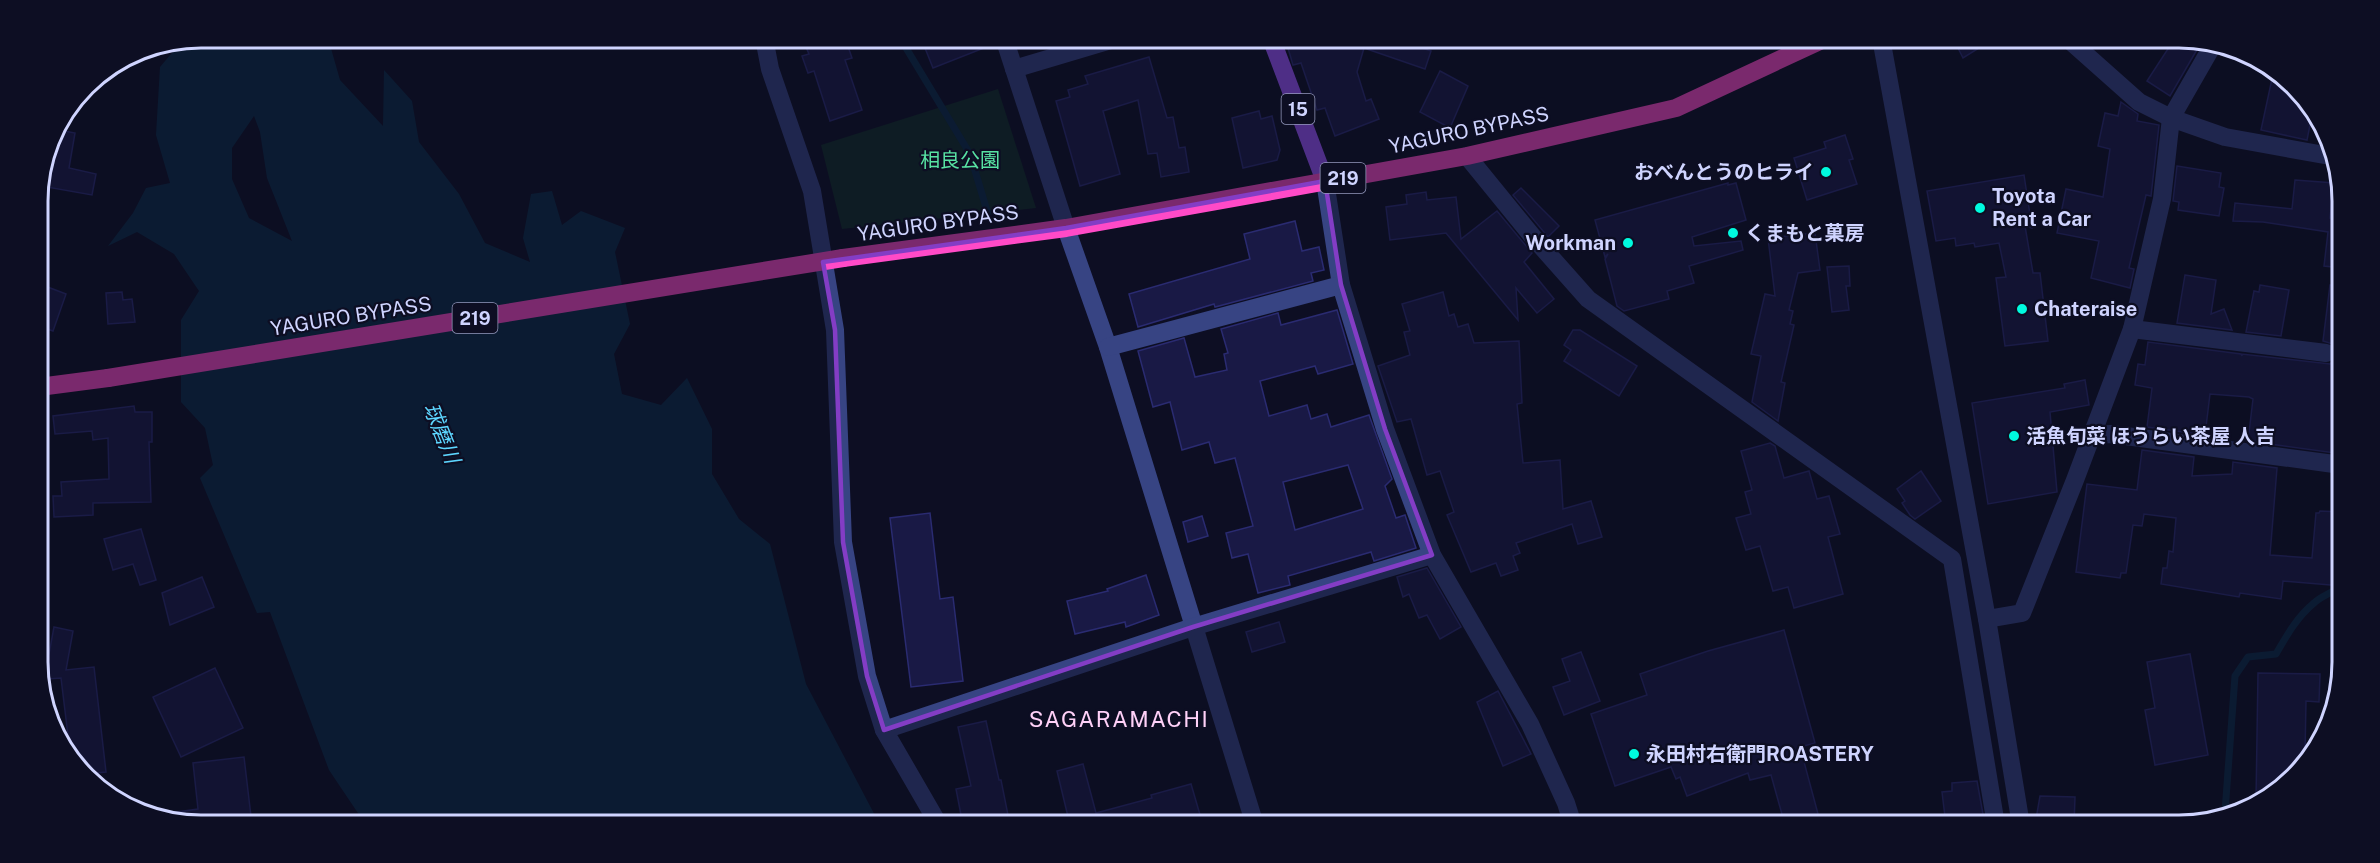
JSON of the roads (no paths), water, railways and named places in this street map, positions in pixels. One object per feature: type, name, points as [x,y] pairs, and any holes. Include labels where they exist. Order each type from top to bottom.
[{"type":"highway","name":"YAGURO BYPASS","points":[[48,386],[843,258],[1066,228],[1467,156],[1676,108],[1805,48]]},
{"type":"main road","name":"15","points":[[1275,48],[1325,181]]},
{"type":"street","points":[[766,48],[770,69],[812,191],[835,330],[843,542],[867,676],[884,730],[933,815]]},
{"type":"street","points":[[1007,48],[1108,347],[1252,815]]},
{"type":"street","points":[[1014,69],[1084,48]]},
{"type":"street","points":[[1883,48],[1987,619],[2019,815]]},
{"type":"street","points":[[2078,48],[2139,102],[2171,118],[2225,137],[2325,155]]},
{"type":"street","points":[[1987,619],[2022,613],[2092,435],[2132,329],[2162,199],[2171,118],[2209,51]]},
{"type":"street","points":[[1467,156],[1533,237],[1588,299],[1952,559],[1994,815]]},
{"type":"street","points":[[1325,181],[1341,285],[1385,429],[1432,555],[1530,724],[1570,815]]},
{"type":"street","points":[[1108,347],[1341,285]]},
{"type":"street","points":[[2132,329],[2326,353]]},
{"type":"street","points":[[2092,435],[2111,434],[2332,464]]},
{"type":"street","points":[[884,730],[1193,627],[1432,555]]},
{"type":"water","name":"球磨川","points":[[331,48],[340,80],[383,126],[384,70],[412,101],[419,142],[459,194],[485,243],[530,262],[523,238],[531,194],[552,191],[562,225],[581,211],[625,228],[615,252],[630,324],[614,354],[622,394],[661,405],[687,378],[712,429],[712,474],[739,519],[770,544],[806,684],[875,815],[359,815],[329,770],[270,612],[257,613],[200,478],[213,465],[205,428],[181,402],[181,320],[199,291],[174,254],[137,232],[108,246],[133,213],[146,188],[170,183],[156,135],[160,67],[174,50],[181,49]],"holes":[[[254,116],[260,132],[267,178],[292,241],[249,218],[232,179],[232,148]]]},
{"type":"waterway","points":[[906,48],[970,154],[988,214]]},
{"type":"waterway","points":[[2225,808],[2235,676],[2248,657],[2276,654],[2302,614],[2317,600],[2332,592]]},
{"type":"place","name":"おべんとうのヒライ","points":[[1826,172]]},
{"type":"place","name":"Toyota Rent a Car","points":[[1980,208]]},
{"type":"place","name":"くまもと菓房","points":[[1733,233]]},
{"type":"place","name":"Workman","points":[[1628,243]]},
{"type":"place","name":"Chateraise","points":[[2022,309]]},
{"type":"place","name":"活魚旬菜 ほうらい茶屋 人吉","points":[[2014,436]]},
{"type":"place","name":"永田村右衛門ROASTERY","points":[[1634,754]]},
{"type":"district","name":"SAGARAMACHI","points":[[1119,719]]},
{"type":"park label","name":"相良公園","points":[[960,160]]}]
